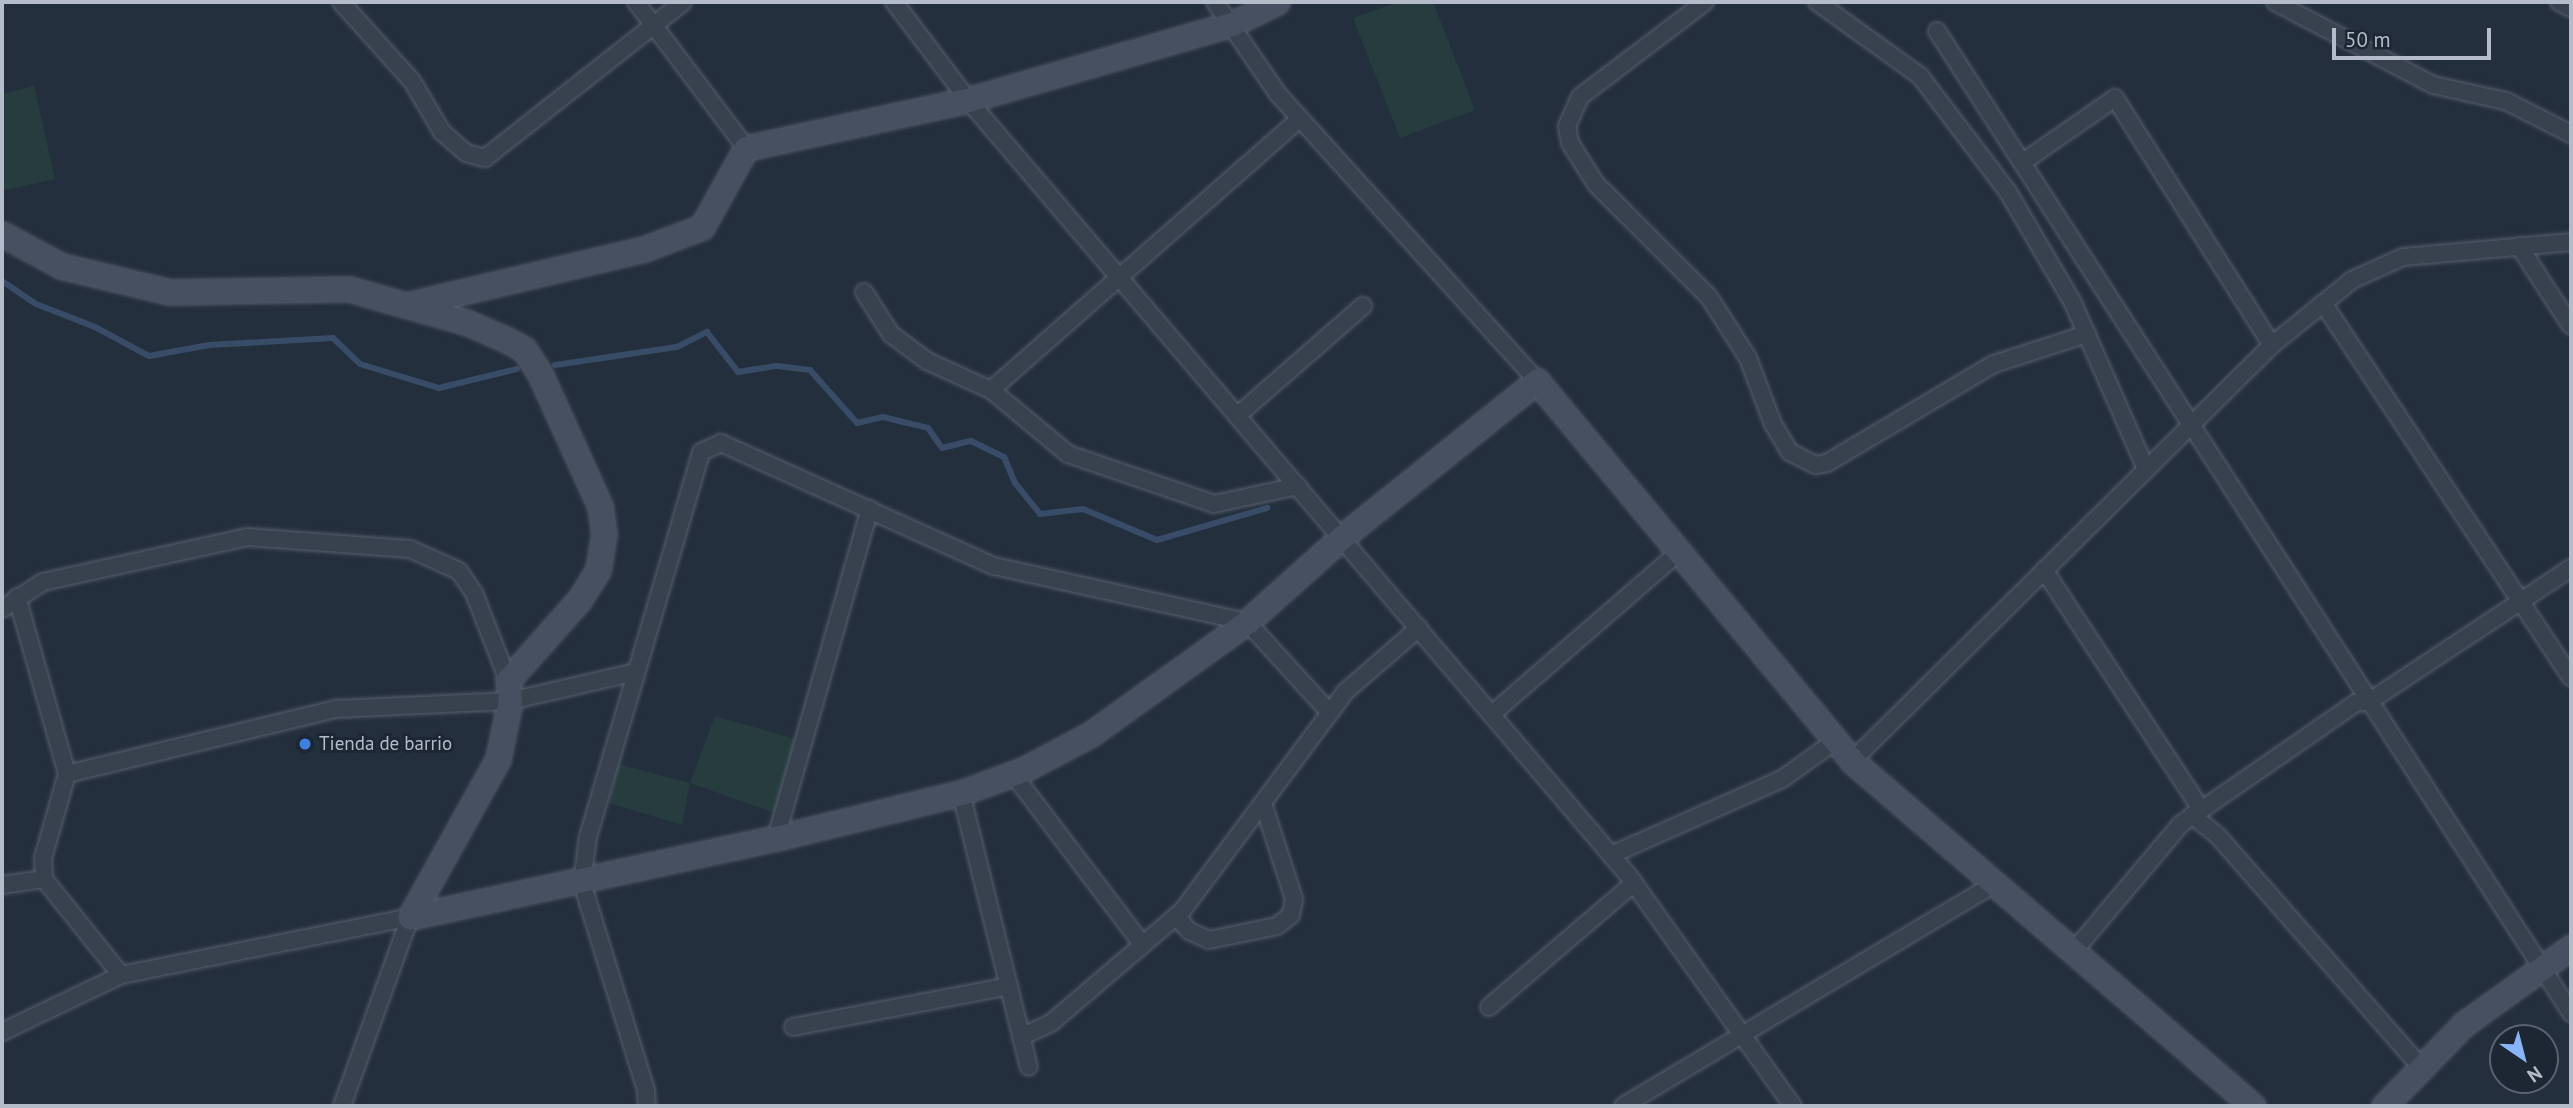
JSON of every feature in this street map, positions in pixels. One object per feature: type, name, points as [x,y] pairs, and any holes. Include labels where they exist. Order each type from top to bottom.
[{"type":"street","points":[[341,2],[412,81],[442,132],[466,153],[485,158],[682,2]]},
{"type":"street","points":[[636,2],[746,148]]},
{"type":"street","points":[[894,2],[968,100],[1634,883],[1793,1106]]},
{"type":"street","points":[[1215,2],[1278,94],[1537,381],[1852,761],[2253,1106]]},
{"type":"street","points":[[406,305],[644,249],[702,227],[746,148],[968,100],[1232,24],[1277,2]]},
{"type":"street","points":[[1705,2],[1580,97],[1567,126],[1570,143],[1595,184],[1709,297],[1748,358],[1773,424],[1790,452],[1800,460],[1827,463],[1994,364],[2087,334]]},
{"type":"street","points":[[1817,2],[1920,76],[2008,192],[2087,334],[2146,469]]},
{"type":"street","points":[[2275,2],[2433,85],[2506,101],[2570,131]]},
{"type":"street","points":[[2559,2],[2571,8]]},
{"type":"street","points":[[1937,31],[2571,1013]]},
{"type":"street","points":[[2023,162],[2115,97],[2272,345]]},
{"type":"street","points":[[991,390],[1122,280],[1300,119]]},
{"type":"street","points":[[2,234],[61,266],[170,292],[349,289],[466,322],[524,349],[540,374],[600,506],[604,533],[598,570],[579,600],[509,691],[498,759],[410,917],[342,1106]]},
{"type":"street","points":[[1852,761],[2272,345],[2352,280],[2403,257],[2571,242]]},
{"type":"street","points":[[2519,246],[2571,326]]},
{"type":"street","points":[[864,292],[891,334],[927,361],[991,390],[1068,454],[1213,504],[1298,486]]},
{"type":"street","points":[[2323,303],[2571,677]]},
{"type":"street","points":[[1237,415],[1363,306]]},
{"type":"street","points":[[2,1032],[121,975],[582,883],[961,793],[1013,774],[1091,734],[1247,622],[1342,537],[1537,381]]},
{"type":"street","points":[[647,1106],[646,1090],[582,883],[588,837],[701,452],[720,443],[994,566],[1247,622],[1330,713]]},
{"type":"street","points":[[776,838],[870,509]]},
{"type":"street","points":[[2,609],[43,582],[247,537],[410,549],[459,571],[474,593],[509,691]]},
{"type":"street","points":[[1492,714],[1679,552]]},
{"type":"street","points":[[2074,951],[2153,853],[2197,812],[2356,703],[2371,701],[2571,568]]},
{"type":"street","points":[[2044,570],[2197,812],[2420,1066]]},
{"type":"street","points":[[17,597],[67,774],[43,858],[44,879],[121,975]]},
{"type":"street","points":[[1021,1037],[1051,1023],[1176,916],[1345,692],[1419,628]]},
{"type":"street","points":[[67,774],[335,709],[509,691],[636,672]]},
{"type":"street","points":[[1611,855],[1771,785],[1835,741]]},
{"type":"street","points":[[1013,774],[1142,944]]},
{"type":"street","points":[[961,793],[1029,1067]]},
{"type":"street","points":[[1176,916],[1189,931],[1209,940],[1277,926],[1291,915],[1294,899],[1263,803]]},
{"type":"street","points":[[2,885],[44,879]]},
{"type":"street","points":[[1489,1007],[1634,883]]},
{"type":"street","points":[[1623,1106],[1996,884]]},
{"type":"street","points":[[2384,1106],[2420,1066],[2465,1024],[2571,947]]},
{"type":"street","points":[[793,1027],[1009,986]]},
{"type":"green space","points":[[1398,2],[1433,2],[1475,110],[1400,138],[1353,18]]},
{"type":"green space","points":[[34,86],[55,179],[2,191],[2,94]]},
{"type":"green space","points":[[715,716],[795,739],[775,813],[690,783]]},
{"type":"green space","points":[[618,764],[690,783],[682,825],[609,803]]},
{"type":"waterway","points":[[2,281],[36,304],[95,327],[149,356],[209,345],[333,338],[360,364],[439,388],[517,369]]},
{"type":"waterway","points":[[555,365],[677,347],[707,332],[738,372],[777,366],[810,370],[857,423],[883,417],[928,428],[942,448],[971,441],[1004,457],[1015,483],[1040,514],[1083,509],[1157,540],[1267,508]]},
{"type":"place","name":"Tienda de barrio","points":[[305,744]]}]
